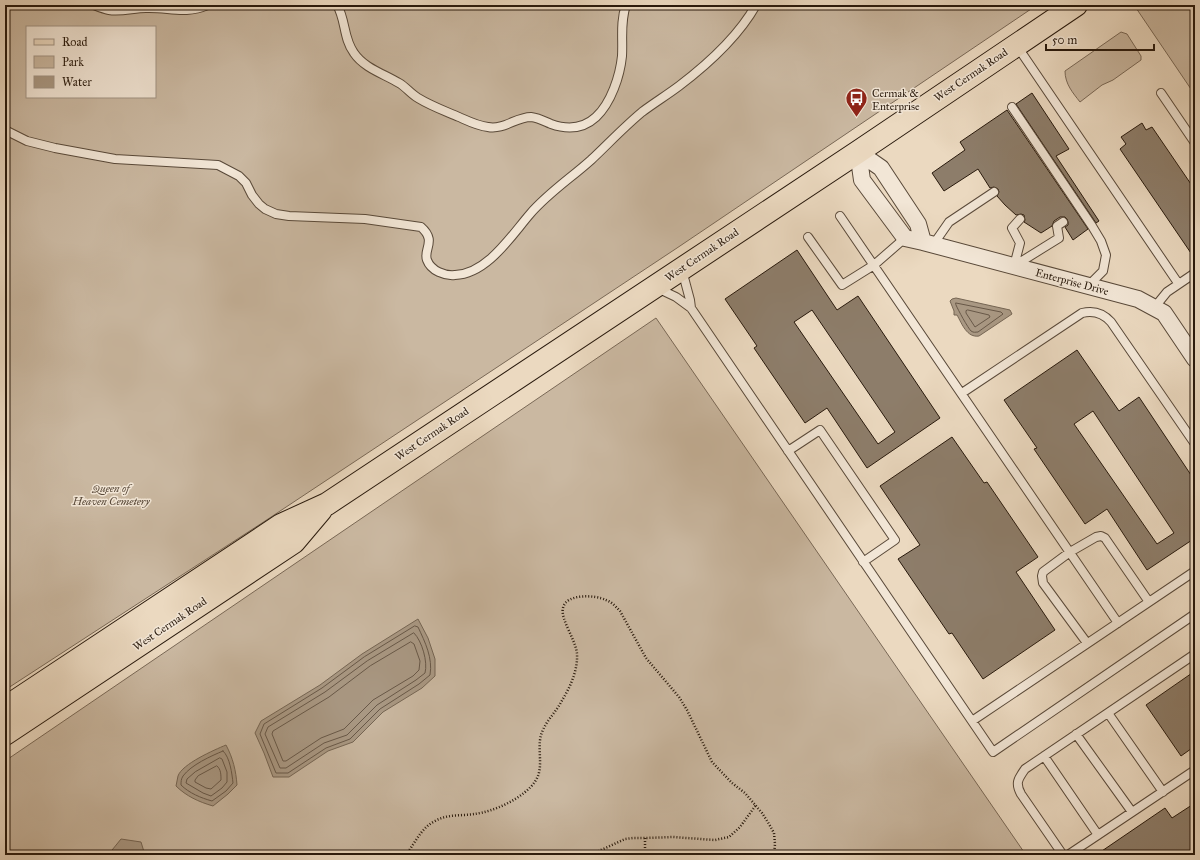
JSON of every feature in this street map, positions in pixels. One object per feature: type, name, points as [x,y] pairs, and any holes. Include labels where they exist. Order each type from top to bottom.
[{"type":"main road","name":"West Cermak Road","points":[[5,708],[281,526],[326,504],[858,152],[1076,5]]},
{"type":"main road","name":"West Cermak Road","points":[[5,734],[294,542],[326,504]]},
{"type":"street","points":[[858,152],[862,180],[905,238]]},
{"type":"street","points":[[858,152],[880,168],[918,224],[928,243]]},
{"type":"street","name":"Enterprise Drive","points":[[905,238],[1138,299],[1164,313],[1195,359]]},
{"type":"lane","points":[[94,5],[108,10],[145,8],[187,10],[208,5]]},
{"type":"lane","points":[[337,5],[340,11],[348,43],[359,59],[369,67],[401,85],[425,102],[480,126],[489,128],[504,125],[522,118],[531,117],[540,118],[551,124],[565,128],[577,127],[596,117],[604,107],[616,85],[622,58],[621,24],[626,5]]},
{"type":"lane","points":[[5,130],[27,141],[114,159],[218,165],[239,176],[246,183],[252,195],[259,204],[265,209],[276,214],[289,216],[322,216],[365,219],[421,227],[426,231],[428,238],[429,245],[427,260],[433,268],[443,274],[453,276],[465,274],[477,268],[492,257],[504,246],[544,200],[634,119],[678,87],[718,52],[736,33],[756,5]]},
{"type":"lane","points":[[1016,45],[1178,283]]},
{"type":"lane","points":[[1161,93],[1195,143]]},
{"type":"lane","points":[[1012,107],[1101,241],[1106,255],[1103,271],[1088,286]]},
{"type":"lane","points":[[928,243],[949,222],[994,192]]},
{"type":"lane","points":[[840,216],[1118,622]]},
{"type":"lane","points":[[1014,266],[1020,243],[1012,228],[1020,219]]},
{"type":"lane","points":[[1014,266],[1059,238],[1058,226],[1063,222]]},
{"type":"lane","points":[[808,237],[842,285],[874,266],[905,238]]},
{"type":"lane","points":[[681,269],[691,308]]},
{"type":"lane","points":[[1154,308],[1167,292],[1178,283],[1195,273]]},
{"type":"lane","points":[[655,286],[676,297],[691,308],[993,752],[1195,614]]},
{"type":"lane","points":[[962,393],[1082,314],[1090,311],[1100,313],[1106,316],[1111,322],[1195,444]]},
{"type":"lane","points":[[788,450],[820,430],[895,540],[863,562]]},
{"type":"lane","points":[[1087,644],[1043,583],[1043,572],[1070,552],[1096,536],[1105,538],[1149,602]]},
{"type":"lane","points":[[972,721],[1195,571]]},
{"type":"lane","points":[[1063,855],[1018,787],[1018,778],[1025,769],[1195,654]]},
{"type":"lane","points":[[1108,713],[1163,792]]},
{"type":"lane","points":[[1076,734],[1132,812]]},
{"type":"lane","points":[[1044,756],[1098,835]]},
{"type":"lane","points":[[1068,855],[1195,770]]},
{"type":"path","points":[[406,855],[423,830],[429,824],[444,817],[482,813],[503,806],[520,796],[530,788],[536,780],[540,771],[540,745],[542,731],[565,696],[573,679],[576,664],[577,653],[565,622],[563,608],[565,603],[570,599],[590,596],[602,598],[611,603],[620,611],[646,658],[679,697],[687,710],[712,762],[732,784],[745,793],[756,805],[769,824],[774,833],[774,855]]},
{"type":"path","points":[[590,855],[625,839],[673,837],[714,840],[729,837],[740,827],[756,805]]},
{"type":"path","points":[[645,838],[645,855]]},
{"type":"green space","name":"Queen of Heaven Cemetery","points":[[5,5],[1037,5],[677,248],[262,523],[5,690]]},
{"type":"green space","points":[[1134,5],[1195,5],[1195,95]]},
{"type":"green space","points":[[1121,32],[1127,34],[1141,56],[1141,60],[1113,80],[1102,85],[1080,102],[1068,84],[1065,71]]},
{"type":"green space","points":[[656,318],[1026,855],[5,855],[5,761]]},
{"type":"water","points":[[956,298],[1010,310],[1012,314],[979,336],[971,335],[963,326],[957,315],[954,315],[950,301]]},
{"type":"water","points":[[418,619],[428,638],[435,659],[435,676],[422,688],[383,712],[353,742],[328,751],[289,777],[273,777],[255,733],[261,721],[320,685],[362,654]]},
{"type":"water","points":[[226,745],[234,765],[237,785],[228,794],[213,806],[193,798],[176,786],[178,776],[181,771],[192,762]]},
{"type":"water","points":[[121,839],[141,842],[145,855],[108,855]]},
{"type":"building","points":[[1032,93],[1069,149],[1056,156],[1099,221],[1096,223],[1016,104]]},
{"type":"building","points":[[1007,110],[1088,229],[1073,240],[1065,227],[1068,225],[1068,222],[1065,217],[1060,217],[1054,221],[1052,226],[1041,233],[1024,222],[1024,215],[1016,215],[1005,205],[997,196],[999,192],[998,189],[994,187],[990,188],[978,169],[944,191],[932,173],[965,150],[960,142]]},
{"type":"building","points":[[1142,123],[1146,130],[1152,127],[1195,190],[1195,259],[1120,149],[1126,144],[1121,137]]},
{"type":"building","points":[[797,250],[837,310],[858,296],[940,418],[867,468],[827,408],[805,423],[754,348],[757,346],[725,299]],"holes":[[[812,310],[895,432],[878,444],[794,322]]]},
{"type":"building","points":[[1077,350],[1119,411],[1139,397],[1195,481],[1195,538],[1147,570],[1107,509],[1085,524],[1034,449],[1037,448],[1004,400]],"holes":[[[1093,411],[1174,533],[1157,544],[1074,424]]]},
{"type":"building","points":[[952,437],[984,483],[987,482],[1038,557],[1016,572],[1055,630],[983,679],[952,633],[949,634],[898,559],[920,545],[880,486]]},
{"type":"building","points":[[1195,671],[1195,746],[1181,756],[1146,705]]},
{"type":"building","points":[[1195,803],[1195,855],[1096,855],[1165,808],[1172,818]]},
{"type":"place","name":"Cermak & Enterprise","points":[[857,118]]}]
